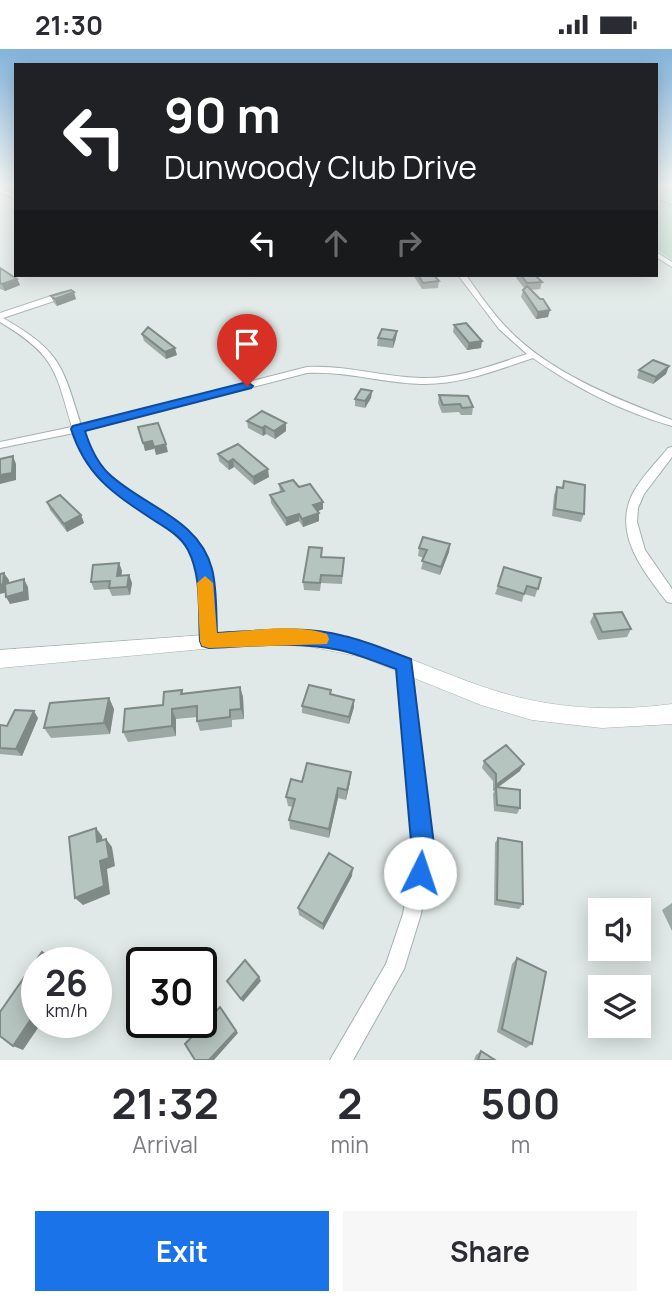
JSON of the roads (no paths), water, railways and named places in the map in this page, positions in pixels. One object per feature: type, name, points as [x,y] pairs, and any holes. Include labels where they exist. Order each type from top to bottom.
[{"type":"street","points":[[464,277],[492,316],[533,355],[600,394],[672,423]]},
{"type":"street","points":[[0,318],[70,292]]},
{"type":"street","points":[[0,318],[50,356],[59,371],[85,453],[102,475],[177,527],[194,544],[204,569],[209,641]]},
{"type":"street","points":[[0,445],[78,429],[307,370],[345,368],[403,380],[440,381],[469,376],[533,355]]},
{"type":"street","points":[[672,450],[638,494],[632,509],[632,527],[637,547],[649,569],[672,598]]},
{"type":"street","points":[[0,659],[209,641],[289,636],[316,638],[343,643],[504,703],[559,714],[607,719],[648,718],[672,714]]},
{"type":"street","points":[[341,1060],[394,969],[412,913],[423,853],[405,665]]}]
